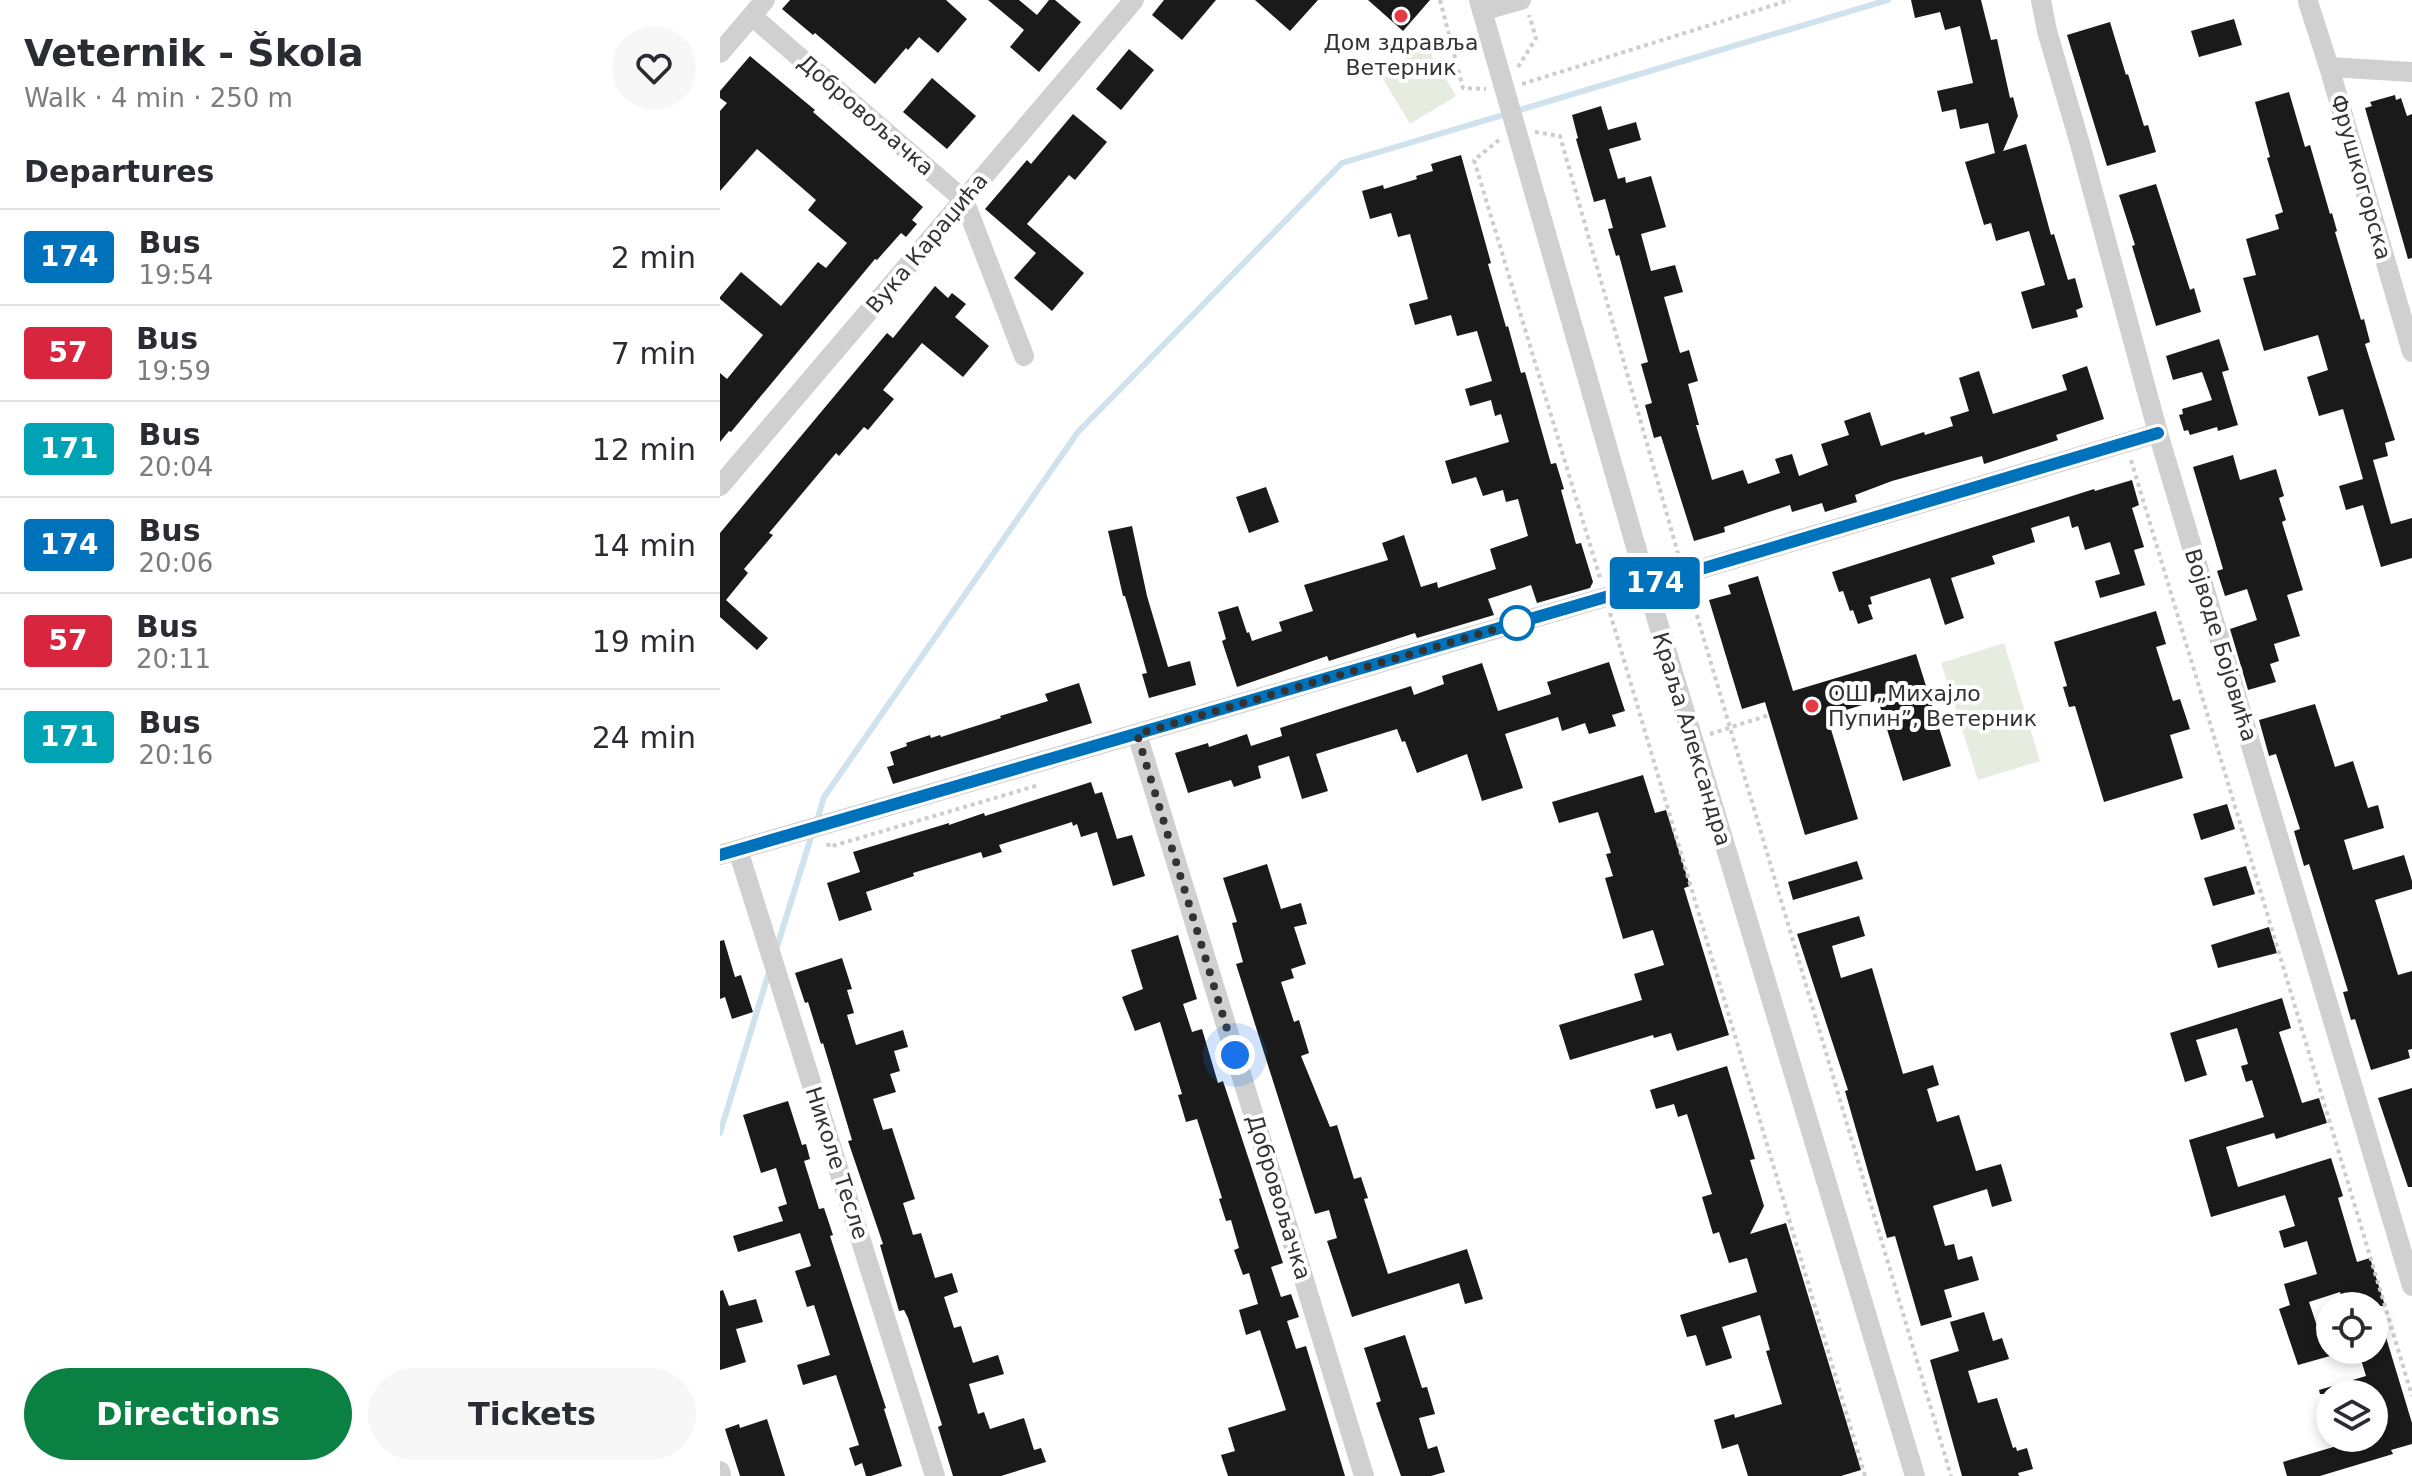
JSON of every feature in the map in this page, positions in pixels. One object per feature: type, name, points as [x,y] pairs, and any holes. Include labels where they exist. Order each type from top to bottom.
[{"type":"street","name":"Вука Караџића","points":[[720,486],[1134,0]]},
{"type":"street","name":"Војводе Бојовића","points":[[2041,0],[2158,433],[2412,1286]]},
{"type":"street","name":"Фрушкогорска","points":[[2308,2],[2412,352]]},
{"type":"street","name":"Краља Александра","points":[[1480,6],[1692,739],[1915,1476]]},
{"type":"street","points":[[1480,6],[1525,6]]},
{"type":"street","name":"Добровољачка","points":[[758,8],[964,200],[1024,356]]},
{"type":"street","points":[[720,53],[758,8]]},
{"type":"street","points":[[2329,67],[2412,72]]},
{"type":"street","points":[[729,853],[2158,433]]},
{"type":"street","name":"Добровољачка","points":[[1137,734],[1364,1476]]},
{"type":"street","name":"Николе Тесле","points":[[729,853],[768,947],[935,1476]]},
{"type":"path","points":[[1440,0],[1463,88],[1503,89],[1790,0]]},
{"type":"path","points":[[1503,89],[1536,38],[1525,6]]},
{"type":"path","points":[[1865,1476],[1474,160],[1514,128],[1560,136],[1684,574],[1951,1476]]},
{"type":"path","points":[[2126,443],[2412,1396]]},
{"type":"path","points":[[1692,739],[1769,715]]},
{"type":"shaded area","points":[[1426,46],[1456,96],[1410,124],[1380,74]]},
{"type":"shaded area","points":[[2004,643],[2040,761],[1978,780],[1941,663]]},
{"type":"building","points":[[790,0],[946,0],[967,19],[938,53],[919,37],[875,84],[782,9]]},
{"type":"building","points":[[988,0],[1019,0],[1037,15],[1049,0],[1055,0],[1081,22],[1039,72],[1010,47],[1024,30]]},
{"type":"building","points":[[1164,0],[1216,0],[1182,40],[1152,15]]},
{"type":"building","points":[[1255,0],[1318,0],[1290,31]]},
{"type":"building","name":"Дом здравља Ветерник","points":[[1368,0],[1430,0],[1403,31]]},
{"type":"building","points":[[1911,0],[1981,0],[1991,40],[1997,39],[2010,98],[2013,97],[2018,116],[2003,151],[2026,144],[2051,235],[2054,234],[2068,280],[2075,278],[2083,307],[2076,310],[2078,317],[2032,329],[2021,292],[2045,285],[2029,231],[1996,241],[1991,223],[1984,225],[1965,162],[1995,153],[1988,123],[1960,129],[1956,109],[1942,112],[1937,91],[1973,83],[1960,26],[1945,30],[1940,12],[1915,18]]},
{"type":"building","points":[[2234,19],[2242,45],[2199,57],[2191,31]]},
{"type":"building","points":[[2110,22],[2144,126],[2148,125],[2156,152],[2107,166],[2067,35]]},
{"type":"building","points":[[1129,49],[1154,70],[1121,110],[1096,89]]},
{"type":"building","points":[[750,56],[923,207],[912,220],[917,224],[906,237],[901,233],[875,259],[720,442],[720,373],[727,379],[763,335],[720,297],[741,272],[781,306],[818,262],[826,268],[847,243],[808,210],[816,200],[757,149],[720,191],[720,111],[727,103],[720,98],[720,91]]},
{"type":"building","points":[[932,78],[976,116],[947,149],[903,112]]},
{"type":"building","points":[[2289,92],[2305,147],[2310,145],[2332,213],[2335,232],[2370,342],[2365,344],[2395,440],[2385,443],[2388,456],[2373,460],[2391,524],[2412,518],[2412,558],[2381,567],[2363,505],[2346,510],[2339,486],[2363,479],[2343,409],[2319,416],[2307,377],[2328,370],[2318,335],[2264,351],[2243,278],[2256,275],[2246,239],[2279,229],[2275,215],[2283,212],[2255,102]]},
{"type":"building","points":[[2395,95],[2396,100],[2401,98],[2407,116],[2412,114],[2412,258],[2408,259],[2365,108],[2372,106],[2370,102]]},
{"type":"building","points":[[1601,106],[1608,130],[1636,122],[1641,140],[1609,149],[1618,179],[1625,177],[1626,183],[1651,176],[1666,227],[1641,234],[1651,271],[1675,265],[1683,292],[1664,297],[1680,353],[1689,350],[1698,381],[1688,384],[1712,480],[1743,470],[1748,484],[1780,473],[1775,459],[1792,454],[1799,476],[1828,465],[1821,444],[1849,435],[1844,421],[1870,412],[1881,446],[1953,426],[1950,417],[1969,411],[1959,378],[1979,371],[1993,414],[2067,390],[2062,375],[2087,366],[2104,419],[2056,435],[2058,440],[1984,464],[1982,456],[1892,481],[1855,495],[1857,502],[1825,512],[1822,503],[1792,512],[1790,505],[1724,527],[1725,532],[1694,541],[1661,436],[1654,438],[1645,405],[1652,403],[1641,364],[1648,362],[1619,255],[1616,256],[1608,229],[1613,228],[1605,199],[1594,202],[1576,139],[1572,115]]},
{"type":"building","points":[[1073,114],[1107,142],[1075,180],[1069,175],[1027,224],[1084,273],[1052,311],[1014,278],[1036,253],[985,209],[1027,160],[1031,164]]},
{"type":"building","points":[[1461,155],[1506,327],[1521,373],[1525,372],[1551,464],[1556,463],[1576,544],[1581,543],[1593,582],[1590,588],[1537,603],[1531,585],[1488,599],[1494,615],[1417,638],[1415,633],[1329,661],[1327,656],[1237,687],[1222,641],[1226,639],[1218,612],[1238,606],[1252,641],[1282,631],[1279,622],[1313,611],[1304,585],[1388,560],[1382,543],[1404,535],[1421,587],[1437,582],[1438,588],[1496,569],[1490,549],[1528,536],[1518,499],[1506,502],[1503,490],[1483,496],[1476,477],[1452,484],[1445,461],[1509,442],[1501,414],[1495,416],[1491,400],[1470,406],[1465,389],[1492,381],[1477,331],[1457,336],[1451,315],[1415,325],[1409,304],[1428,299],[1410,234],[1398,237],[1391,213],[1370,219],[1362,191],[1383,185],[1384,189],[1417,179],[1416,176],[1433,171],[1431,164]]},
{"type":"building","points":[[2156,184],[2190,290],[2194,288],[2201,312],[2156,326],[2119,195]]},
{"type":"building","points":[[935,286],[948,298],[952,293],[966,304],[955,317],[989,346],[963,377],[922,343],[883,390],[894,399],[868,430],[864,427],[839,456],[836,453],[769,533],[773,535],[744,569],[748,573],[726,600],[768,638],[757,650],[720,617],[720,533],[887,333],[893,338]]},
{"type":"building","points":[[2219,339],[2229,370],[2222,372],[2238,425],[2190,435],[2188,430],[2184,431],[2179,415],[2183,414],[2182,409],[2212,400],[2202,372],[2173,380],[2166,356]]},
{"type":"building","points":[[2233,455],[2240,480],[2276,469],[2284,496],[2279,498],[2286,520],[2282,522],[2303,590],[2287,595],[2300,636],[2274,644],[2279,661],[2270,664],[2276,682],[2248,690],[2230,629],[2257,620],[2247,589],[2225,596],[2217,571],[2223,569],[2193,467]]},
{"type":"building","points":[[2132,480],[2139,505],[2132,508],[2144,547],[2134,550],[2145,585],[2100,598],[2095,581],[2120,574],[2110,542],[2085,550],[2078,526],[2072,528],[2069,516],[2031,528],[2035,542],[1992,556],[1995,564],[1951,578],[1964,618],[1945,625],[1930,578],[1870,597],[1872,604],[1868,605],[1873,619],[1858,624],[1843,591],[1839,592],[1832,572],[2094,489]]},
{"type":"building","points":[[1266,487],[1279,522],[1249,533],[1236,497]]},
{"type":"building","points":[[1132,526],[1147,596],[1168,667],[1190,661],[1196,685],[1149,698],[1142,674],[1147,673],[1123,596],[1108,531]]},
{"type":"building","name":"ОШ „Михајло Пупин”, Ветерник","points":[[1758,576],[1793,691],[1916,654],[1951,766],[1903,781],[1878,700],[1827,716],[1858,819],[1805,835],[1765,702],[1742,709],[1709,600],[1731,594],[1728,585]]},
{"type":"building","points":[[2156,611],[2166,644],[2156,647],[2173,701],[2180,699],[2190,729],[2170,735],[2183,778],[2104,802],[2075,706],[2069,707],[2063,687],[2067,686],[2054,642]]},
{"type":"building","points":[[1609,662],[1625,711],[1612,715],[1616,726],[1589,734],[1585,723],[1562,731],[1558,717],[1505,734],[1523,788],[1482,801],[1467,754],[1417,773],[1397,729],[1316,754],[1328,791],[1302,799],[1289,756],[1258,766],[1261,778],[1234,787],[1231,780],[1188,793],[1175,753],[1208,743],[1209,747],[1247,734],[1251,746],[1282,736],[1280,728],[1411,686],[1414,695],[1444,684],[1442,676],[1482,663],[1498,711],[1551,694],[1547,682]]},
{"type":"building","points":[[1079,683],[1092,723],[893,784],[887,767],[894,765],[890,752],[907,746],[906,743],[930,735],[931,738],[941,737],[1001,718],[1048,701],[1045,694]]},
{"type":"building","points":[[2315,704],[2335,767],[2353,761],[2368,808],[2378,805],[2384,828],[2344,840],[2353,870],[2404,855],[2412,881],[2412,889],[2375,900],[2398,975],[2412,971],[2412,1049],[2408,1050],[2410,1058],[2371,1070],[2355,1019],[2351,1020],[2343,992],[2348,991],[2309,864],[2304,866],[2294,831],[2300,829],[2276,754],[2269,756],[2259,720]]},
{"type":"building","points":[[1643,775],[1655,813],[1666,810],[1690,886],[1684,888],[1729,1035],[1677,1051],[1671,1033],[1654,1038],[1653,1035],[1570,1060],[1559,1025],[1642,1000],[1634,974],[1664,965],[1653,930],[1623,939],[1605,878],[1613,876],[1606,854],[1611,853],[1598,812],[1559,823],[1552,802]]},
{"type":"building","points":[[1091,782],[1095,794],[1102,792],[1117,839],[1132,835],[1145,876],[1113,886],[1097,832],[1081,837],[1077,824],[1073,826],[1072,822],[999,845],[1002,852],[983,858],[981,852],[913,873],[914,876],[866,892],[872,910],[839,921],[827,883],[860,872],[853,852],[984,813],[985,816]]},
{"type":"building","points":[[2227,804],[2235,829],[2201,840],[2193,814]]},
{"type":"building","points":[[1857,861],[1863,879],[1793,900],[1788,882]]},
{"type":"building","points":[[1267,864],[1281,909],[1301,903],[1307,924],[1294,927],[1306,964],[1291,969],[1294,978],[1281,982],[1294,1022],[1299,1020],[1309,1053],[1301,1056],[1330,1127],[1337,1125],[1354,1179],[1361,1177],[1368,1198],[1364,1199],[1388,1274],[1467,1249],[1483,1299],[1465,1304],[1459,1283],[1352,1317],[1327,1241],[1337,1238],[1329,1210],[1315,1214],[1236,964],[1243,962],[1232,923],[1237,922],[1223,878]]},
{"type":"building","points":[[2246,866],[2255,894],[2213,906],[2204,878]]},
{"type":"building","points":[[1859,916],[1865,936],[1832,946],[1841,978],[1872,968],[1903,1074],[1933,1065],[1939,1085],[1927,1089],[1937,1122],[1959,1115],[1976,1171],[2001,1164],[2012,1201],[1992,1207],[1987,1189],[1933,1206],[1945,1246],[1954,1244],[1958,1260],[1972,1256],[1979,1280],[1944,1290],[1952,1317],[1921,1326],[1895,1236],[1887,1238],[1845,1091],[1848,1090],[1797,934]]},
{"type":"building","points":[[2269,927],[2277,953],[2218,968],[2211,945]]},
{"type":"building","points":[[1178,935],[1197,999],[1183,1004],[1192,1032],[1202,1029],[1218,1083],[1223,1081],[1283,1263],[1271,1267],[1281,1297],[1291,1294],[1299,1317],[1287,1321],[1296,1349],[1306,1346],[1345,1476],[1228,1476],[1221,1455],[1235,1451],[1228,1428],[1286,1410],[1260,1330],[1246,1335],[1239,1310],[1258,1304],[1249,1273],[1243,1275],[1234,1250],[1239,1248],[1231,1220],[1226,1221],[1219,1199],[1222,1198],[1197,1119],[1186,1122],[1178,1095],[1182,1094],[1160,1022],[1135,1031],[1122,997],[1143,989],[1131,950]]},
{"type":"building","points":[[724,940],[735,977],[741,975],[753,1012],[732,1019],[725,997],[720,999],[720,941]]},
{"type":"building","points":[[842,958],[852,989],[847,990],[854,1013],[847,1015],[856,1045],[903,1030],[908,1047],[894,1051],[900,1071],[890,1074],[896,1092],[873,1099],[883,1130],[892,1128],[915,1199],[903,1203],[913,1235],[921,1233],[935,1278],[952,1273],[958,1292],[944,1297],[954,1328],[961,1326],[973,1363],[998,1355],[1004,1374],[969,1384],[978,1414],[984,1412],[990,1429],[1024,1418],[1034,1450],[1041,1448],[1046,1462],[1001,1476],[953,1476],[938,1427],[942,1425],[908,1318],[904,1310],[899,1311],[880,1245],[883,1244],[848,1141],[852,1140],[823,1043],[795,973]]},
{"type":"building","points":[[2282,998],[2291,1028],[2279,1032],[2302,1103],[2319,1098],[2327,1123],[2276,1139],[2274,1133],[2226,1147],[2238,1187],[2331,1158],[2343,1196],[2338,1198],[2357,1262],[2370,1258],[2381,1292],[2316,1292],[2316,1300],[2309,1302],[2316,1323],[2316,1360],[2298,1365],[2279,1309],[2290,1305],[2284,1284],[2317,1274],[2307,1241],[2284,1248],[2279,1231],[2295,1226],[2285,1195],[2211,1217],[2189,1140],[2264,1117],[2252,1080],[2246,1082],[2241,1066],[2248,1064],[2237,1028],[2196,1040],[2207,1075],[2185,1082],[2170,1033]]},
{"type":"building","points":[[1727,1066],[1755,1159],[1750,1160],[1764,1206],[1750,1234],[1786,1223],[1861,1470],[1841,1476],[1748,1476],[1738,1444],[1722,1449],[1714,1420],[1734,1414],[1735,1418],[1782,1404],[1766,1351],[1770,1350],[1760,1315],[1722,1327],[1732,1358],[1706,1366],[1696,1335],[1687,1337],[1680,1315],[1757,1292],[1747,1258],[1729,1263],[1719,1232],[1713,1234],[1702,1197],[1712,1194],[1687,1114],[1678,1117],[1674,1104],[1656,1109],[1650,1090]]},
{"type":"building","points":[[2412,1088],[2412,1187],[2408,1187],[2378,1098]]},
{"type":"building","points":[[788,1101],[802,1145],[806,1144],[810,1159],[804,1161],[819,1209],[824,1208],[833,1235],[830,1236],[902,1466],[871,1476],[866,1476],[862,1463],[855,1466],[849,1448],[859,1445],[836,1375],[803,1385],[797,1365],[830,1355],[814,1305],[807,1307],[795,1271],[811,1266],[800,1233],[738,1252],[733,1236],[783,1221],[778,1207],[787,1204],[776,1168],[761,1173],[743,1115]]},
{"type":"building","points":[[723,1290],[729,1306],[756,1299],[763,1322],[736,1329],[746,1362],[720,1370],[720,1291]]},
{"type":"building","points":[[1984,1312],[1993,1341],[2002,1338],[2009,1359],[1968,1371],[1978,1403],[1997,1398],[2013,1448],[2016,1447],[2017,1451],[2027,1448],[2033,1469],[2018,1473],[2019,1476],[1962,1476],[1930,1360],[1959,1351],[1950,1322]]},
{"type":"building","points":[[1405,1335],[1422,1388],[1427,1387],[1435,1414],[1419,1418],[1428,1449],[1437,1446],[1445,1472],[1431,1476],[1401,1476],[1376,1403],[1381,1401],[1364,1348]]},
{"type":"building","points":[[2388,1344],[2412,1423],[2412,1444],[2391,1450],[2393,1454],[2320,1476],[2287,1476],[2283,1462],[2317,1452],[2388,1452],[2388,1380],[2353,1380],[2366,1376],[2362,1364],[2388,1364]]},
{"type":"building","points":[[767,1419],[785,1476],[740,1476],[725,1429],[739,1424],[740,1428]]},
{"type":"waterway","points":[[816,824],[824,797],[1078,432],[1342,163],[1888,0]]},
{"type":"waterway","points":[[776,950],[812,834]]},
{"type":"waterway","points":[[720,1133],[769,972]]},
{"type":"bus line","name":"174","points":[[720,855],[2158,433]]},
{"type":"place","name":"Дом здравља Ветерник","points":[[1401,16]]},
{"type":"place","name":"ОШ „Михајло Пупин”, Ветерник","points":[[1812,706]]},
{"type":"route","points":[[1235,1055],[1137,734],[1517,623]]}]
